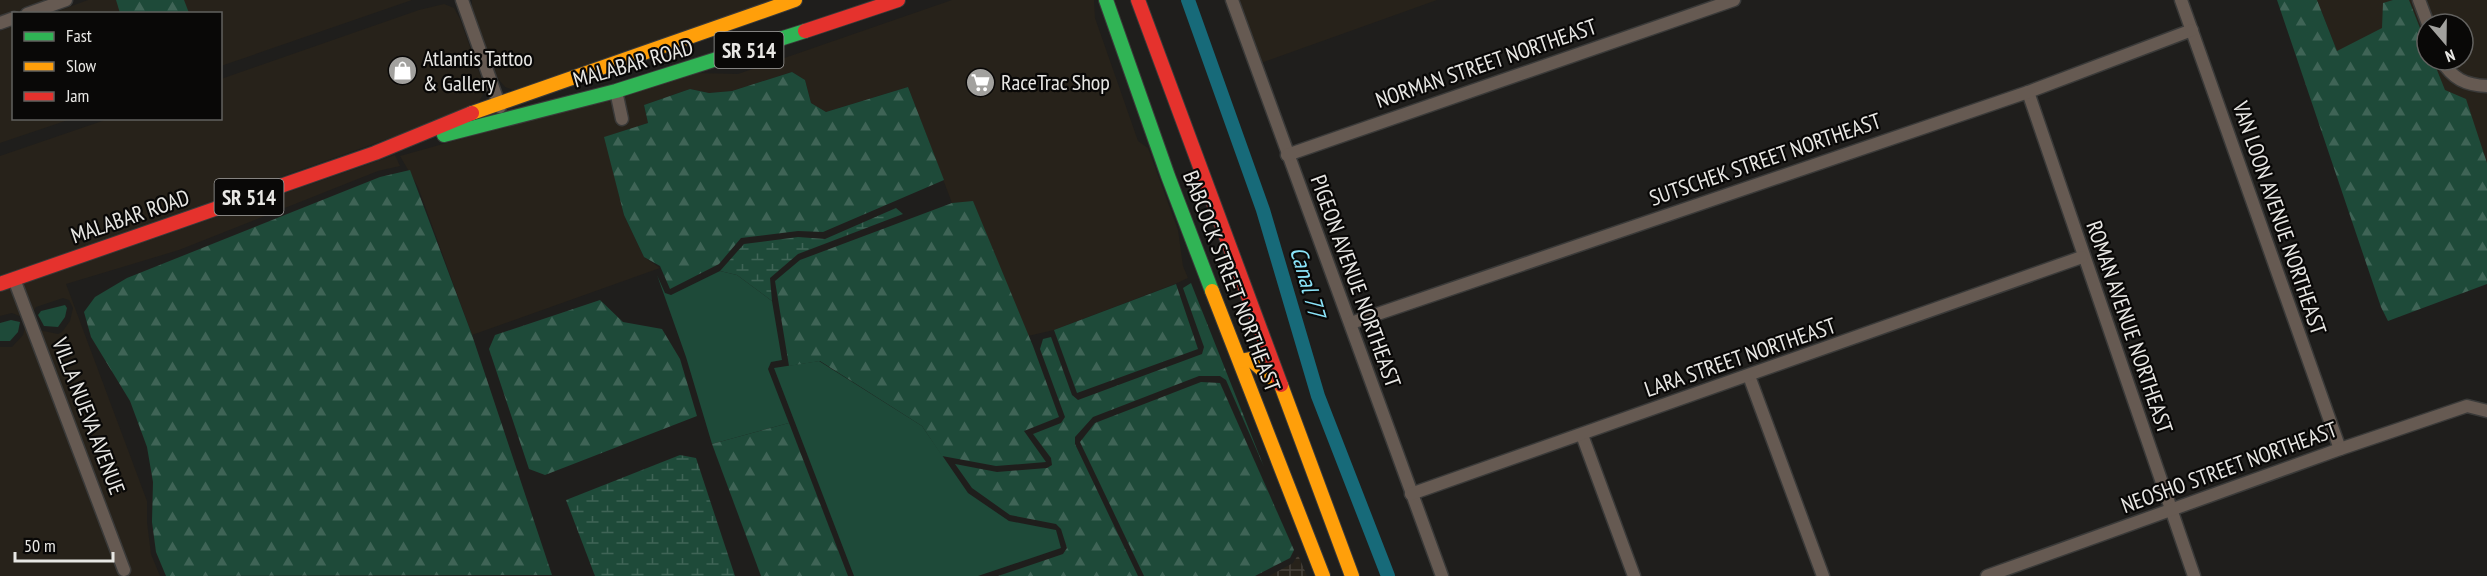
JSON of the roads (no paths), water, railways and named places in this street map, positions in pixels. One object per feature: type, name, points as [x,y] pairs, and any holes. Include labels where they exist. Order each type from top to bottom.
[{"type":"main road","name":"MALABAR ROAD","points":[[0,284],[375,153],[499,102],[795,0]]},
{"type":"main road","name":"MALABAR ROAD","points":[[375,153],[615,91],[706,64],[898,0]]},
{"type":"main road","name":"BABCOCK STREET NORTHEAST","points":[[1106,0],[1167,176],[1323,576]]},
{"type":"main road","name":"BABCOCK STREET NORTHEAST","points":[[1138,0],[1352,576]]},
{"type":"main road","points":[[615,91],[616,73],[621,67],[694,41],[709,30]]},
{"type":"main road","points":[[1240,361],[1250,359],[1280,386]]},
{"type":"street","points":[[33,12],[66,0]]},
{"type":"street","points":[[462,0],[504,119]]},
{"type":"street","name":"PIGEON AVENUE NORTHEAST","points":[[1232,0],[1442,576]]},
{"type":"street","name":"NORMAN STREET NORTHEAST","points":[[1287,154],[1734,0]]},
{"type":"street","name":"VAN LOON AVENUE NORTHEAST","points":[[2181,0],[2340,449]]},
{"type":"street","name":"SUTSCHEK STREET NORTHEAST","points":[[1351,323],[2028,92],[2192,30]]},
{"type":"street","points":[[2451,72],[2460,82],[2487,86]]},
{"type":"street","points":[[615,91],[622,118]]},
{"type":"street","name":"ROMAN AVENUE NORTHEAST","points":[[2028,92],[2082,257],[2194,576]]},
{"type":"street","name":"LARA STREET NORTHEAST","points":[[1411,494],[2082,257]]},
{"type":"street","name":"VILLA NUEVA AVENUE","points":[[14,279],[124,570]]},
{"type":"street","points":[[1749,376],[1823,576]]},
{"type":"street","name":"NEOSHO STREET NORTHEAST","points":[[1987,576],[2340,449],[2467,406],[2487,411]]},
{"type":"street","points":[[1582,435],[1634,576]]},
{"type":"waterway","name":"Canal 77","points":[[1188,0],[1263,210],[1318,396],[1388,576]]},
{"type":"place","name":"Atlantis Tattoo & Gallery","points":[[402,71]]},
{"type":"place","name":"RaceTrac Shop","points":[[980,82]]}]
